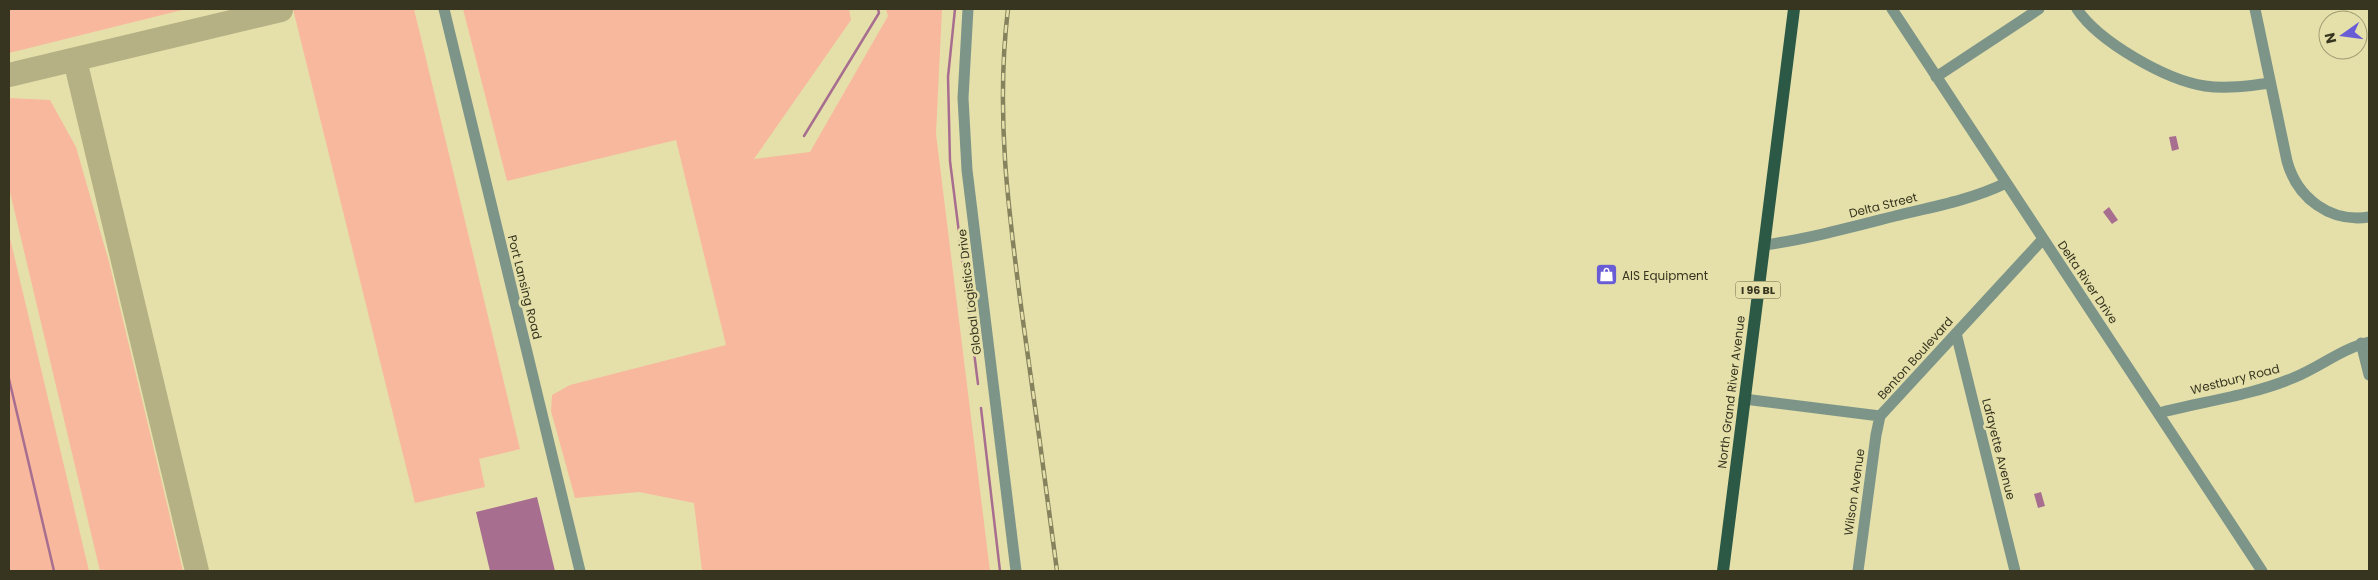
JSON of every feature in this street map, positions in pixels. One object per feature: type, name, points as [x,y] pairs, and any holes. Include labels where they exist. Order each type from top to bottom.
[{"type":"main road","name":"North Grand River Avenue","points":[[1723,571],[1794,9]]},
{"type":"street","name":"Port Lansing Road","points":[[444,9],[580,571]]},
{"type":"street","name":"Global Logistics Drive","points":[[968,9],[963,98],[968,170],[1016,571]]},
{"type":"street","name":"Delta River Drive","points":[[1892,9],[2262,571]]},
{"type":"street","points":[[1936,77],[2039,9]]},
{"type":"street","points":[[2077,9],[2094,29],[2107,40],[2122,50],[2173,76],[2193,83],[2218,87],[2270,83]]},
{"type":"street","points":[[2255,9],[2290,172],[2300,190],[2308,199],[2335,214],[2349,217],[2369,216]]},
{"type":"street","name":"Delta Street","points":[[1764,246],[1793,241],[1956,201],[2006,184]]},
{"type":"street","name":"Benton Boulevard","points":[[1744,399],[1880,416],[2044,239]]},
{"type":"street","name":"Lafayette Avenue","points":[[1956,333],[2015,571]]},
{"type":"street","points":[[2365,343],[2369,375]]},
{"type":"street","name":"Westbury Road","points":[[2158,413],[2272,385],[2293,378],[2337,353],[2365,343]]},
{"type":"street","name":"Wilson Avenue","points":[[1858,571],[1880,416]]},
{"type":"shaded area","points":[[9,9],[186,9],[9,53]]},
{"type":"shaded area","points":[[293,9],[414,9],[520,449],[479,459],[485,487],[415,503]]},
{"type":"shaded area","points":[[463,9],[849,9],[851,20],[754,159],[810,152],[888,16],[886,9],[942,9],[936,134],[990,571],[702,571],[694,503],[639,492],[575,498],[551,411],[552,395],[570,385],[726,345],[676,140],[507,181]]},
{"type":"shaded area","points":[[9,98],[50,100],[76,147],[109,262],[183,571],[100,571],[9,188]]},
{"type":"shaded area","points":[[2176,136],[2179,149],[2172,151],[2169,137]]},
{"type":"shaded area","points":[[2109,207],[2118,220],[2112,224],[2103,212]]},
{"type":"shaded area","points":[[9,234],[89,571],[9,571]]},
{"type":"shaded area","points":[[2041,492],[2045,506],[2038,508],[2034,494]]},
{"type":"shaded area","points":[[537,497],[555,571],[490,571],[476,512]]},
{"type":"waterway","points":[[804,136],[879,13],[878,9]]},
{"type":"waterway","points":[[955,9],[948,77],[950,161],[978,384]]},
{"type":"waterway","points":[[9,379],[54,571]]},
{"type":"waterway","points":[[981,408],[1000,571]]},
{"type":"taxiway","points":[[9,75],[281,10]]},
{"type":"taxiway","points":[[75,60],[197,571]]},
{"type":"railway","points":[[1008,9],[1003,88],[1005,165],[1018,282],[1057,571]]},
{"type":"place","name":"AIS Equipment","points":[[1606,275]]}]
